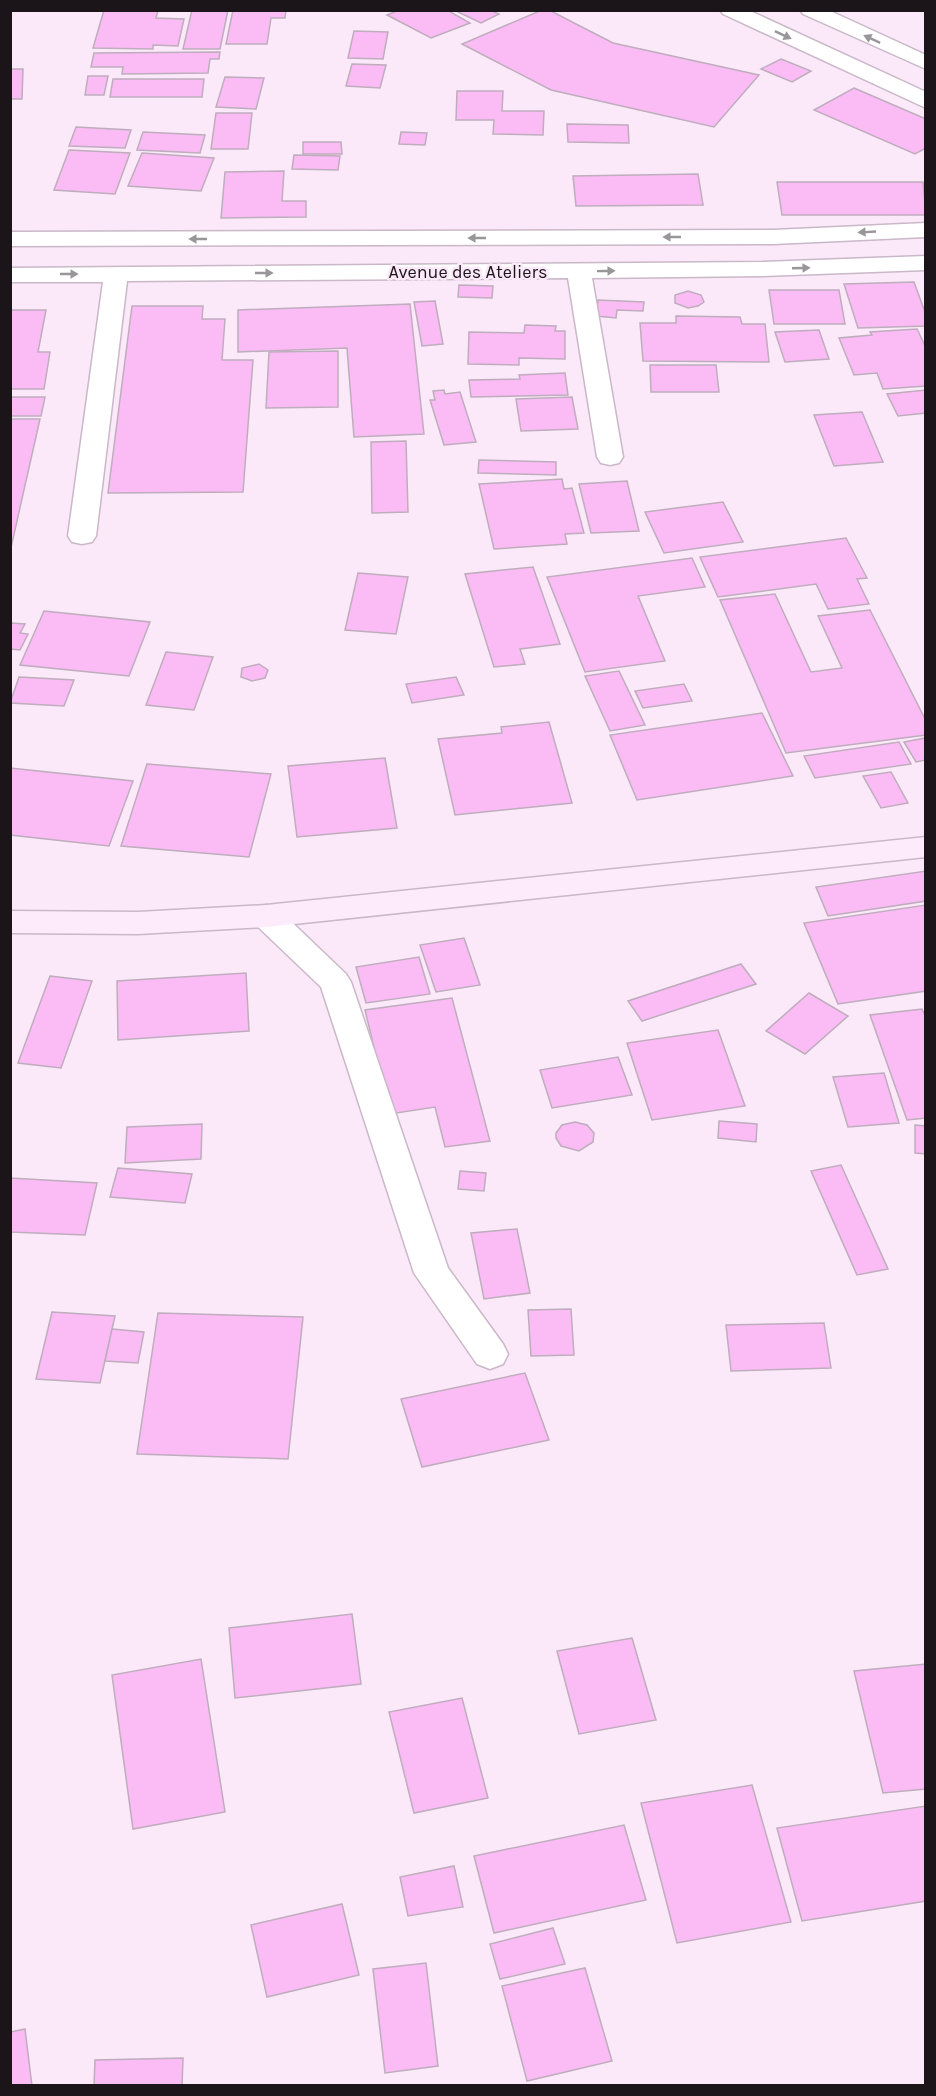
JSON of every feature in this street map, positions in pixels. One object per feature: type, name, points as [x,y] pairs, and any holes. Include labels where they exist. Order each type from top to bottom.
[{"type":"street","points":[[730,10],[926,101]]},
{"type":"street","points":[[810,10],[926,63]]},
{"type":"street","points":[[10,239],[773,237],[926,230]]},
{"type":"street","name":"Avenue des Ateliers","points":[[10,275],[579,272],[763,269],[926,262]]},
{"type":"street","points":[[579,272],[610,457]]},
{"type":"street","points":[[82,536],[116,274]]},
{"type":"street","points":[[10,922],[78,925],[159,923],[266,916],[926,847]]},
{"type":"street","points":[[266,916],[335,982],[432,1273],[490,1354]]},
{"type":"building","points":[[104,10],[158,10],[156,18],[184,19],[178,46],[153,45],[153,49],[93,48]]},
{"type":"building","points":[[192,10],[228,10],[220,49],[183,49]]},
{"type":"building","points":[[233,10],[286,10],[285,18],[271,18],[267,44],[226,44]]},
{"type":"building","points":[[399,10],[447,10],[470,23],[431,38],[387,15]]},
{"type":"building","points":[[454,10],[490,10],[499,14],[481,23]]},
{"type":"building","points":[[542,10],[549,10],[613,43],[759,75],[714,127],[551,90],[462,44]]},
{"type":"building","points":[[354,31],[388,32],[383,59],[348,58]]},
{"type":"building","points":[[220,52],[219,59],[210,59],[208,73],[122,74],[123,67],[91,67],[94,53]]},
{"type":"building","points":[[781,59],[811,71],[792,82],[761,69]]},
{"type":"building","points":[[352,64],[386,65],[380,88],[346,86]]},
{"type":"building","points":[[10,69],[23,69],[22,99],[10,99]]},
{"type":"building","points":[[88,76],[108,76],[104,95],[85,95]]},
{"type":"building","points":[[225,77],[264,78],[256,109],[216,107]]},
{"type":"building","points":[[113,79],[204,79],[202,97],[110,97]]},
{"type":"building","points":[[854,88],[926,119],[926,148],[915,154],[814,110]]},
{"type":"building","points":[[457,91],[503,91],[502,111],[544,111],[543,135],[493,134],[494,120],[456,120]]},
{"type":"building","points":[[216,113],[252,113],[248,149],[211,149]]},
{"type":"building","points":[[567,124],[628,125],[629,143],[568,142]]},
{"type":"building","points":[[76,127],[131,130],[125,148],[69,146]]},
{"type":"building","points":[[143,132],[205,135],[200,153],[137,150]]},
{"type":"building","points":[[401,132],[427,133],[425,145],[399,144]]},
{"type":"building","points":[[303,142],[341,142],[342,154],[303,154]]},
{"type":"building","points":[[69,150],[130,153],[115,194],[54,190]]},
{"type":"building","points":[[142,153],[214,158],[201,191],[128,186]]},
{"type":"building","points":[[294,155],[340,156],[338,170],[292,169]]},
{"type":"building","points":[[284,171],[282,201],[306,201],[306,217],[221,218],[225,172]]},
{"type":"building","points":[[698,174],[703,205],[576,206],[573,176]]},
{"type":"building","points":[[777,182],[923,182],[926,215],[782,215]]},
{"type":"building","points":[[914,282],[926,315],[926,326],[858,328],[844,284]]},
{"type":"building","points":[[459,285],[493,286],[492,298],[458,297]]},
{"type":"building","points":[[769,290],[839,290],[845,324],[774,324]]},
{"type":"building","points":[[688,291],[701,295],[704,302],[688,308],[675,303],[675,295]]},
{"type":"building","points":[[598,300],[644,302],[643,311],[617,310],[616,318],[596,316]]},
{"type":"building","points":[[435,301],[443,344],[422,346],[414,302]]},
{"type":"building","points":[[410,304],[424,434],[354,437],[347,348],[238,352],[238,310]]},
{"type":"building","points":[[132,306],[203,306],[202,319],[225,319],[222,360],[253,360],[243,492],[108,493]]},
{"type":"building","points":[[10,310],[46,310],[38,352],[50,352],[44,389],[10,389]]},
{"type":"building","points":[[676,316],[740,317],[742,324],[765,324],[769,362],[643,361],[640,323],[676,323]]},
{"type":"building","points":[[525,325],[556,326],[555,331],[565,331],[565,359],[519,358],[519,365],[468,364],[469,332],[524,333]]},
{"type":"building","points":[[917,329],[926,348],[926,386],[883,389],[877,373],[854,375],[839,338],[872,335],[870,332]]},
{"type":"building","points":[[819,330],[829,359],[785,362],[775,332]]},
{"type":"building","points":[[338,351],[338,407],[266,408],[269,352]]},
{"type":"building","points":[[650,365],[716,365],[719,392],[651,392]]},
{"type":"building","points":[[565,373],[568,395],[471,397],[469,380],[520,379],[519,375]]},
{"type":"building","points":[[444,390],[445,394],[460,392],[476,442],[444,445],[430,400],[435,400],[433,391]]},
{"type":"building","points":[[926,390],[926,413],[898,416],[887,394]]},
{"type":"building","points":[[10,397],[45,397],[41,416],[10,416]]},
{"type":"building","points":[[572,397],[578,429],[521,431],[516,399]]},
{"type":"building","points":[[862,412],[883,462],[834,466],[814,415]]},
{"type":"building","points":[[10,419],[40,419],[10,552]]},
{"type":"building","points":[[406,441],[408,512],[372,513],[371,442]]},
{"type":"building","points":[[479,460],[556,462],[556,475],[478,473]]},
{"type":"building","points":[[562,479],[564,489],[572,488],[584,533],[565,534],[567,544],[494,549],[479,484]]},
{"type":"building","points":[[627,481],[639,531],[591,533],[579,484]]},
{"type":"building","points":[[723,502],[743,542],[664,553],[645,512]]},
{"type":"building","points":[[846,538],[867,578],[857,579],[869,604],[828,609],[816,584],[718,597],[700,557]]},
{"type":"building","points":[[692,558],[705,587],[638,596],[665,661],[585,672],[547,577]]},
{"type":"building","points":[[533,567],[560,644],[520,649],[525,664],[494,667],[465,574]]},
{"type":"building","points":[[358,573],[408,577],[396,634],[345,630]]},
{"type":"building","points":[[775,594],[811,672],[842,668],[818,616],[870,610],[926,721],[926,735],[786,753],[720,600]]},
{"type":"building","points":[[44,611],[150,622],[129,676],[20,665]]},
{"type":"building","points":[[10,623],[25,624],[20,633],[28,634],[20,650],[10,649]]},
{"type":"building","points":[[166,652],[213,657],[194,710],[146,705]]},
{"type":"building","points":[[259,664],[268,670],[265,678],[252,681],[241,677],[242,668]]},
{"type":"building","points":[[619,671],[645,725],[610,731],[585,676]]},
{"type":"building","points":[[19,677],[74,680],[64,706],[10,703]]},
{"type":"building","points":[[456,677],[464,695],[412,703],[406,684]]},
{"type":"building","points":[[684,684],[692,701],[643,708],[635,691]]},
{"type":"building","points":[[762,713],[793,776],[637,800],[610,735]]},
{"type":"building","points":[[549,722],[572,803],[455,815],[438,739],[502,733],[501,727]]},
{"type":"building","points":[[925,738],[926,760],[916,762],[904,742]]},
{"type":"building","points":[[899,742],[911,764],[815,778],[804,756]]},
{"type":"building","points":[[385,758],[397,828],[297,837],[288,766]]},
{"type":"building","points":[[147,764],[271,774],[249,857],[121,846]]},
{"type":"building","points":[[10,768],[133,781],[109,846],[10,835]]},
{"type":"building","points":[[891,772],[908,803],[881,808],[863,776]]},
{"type":"building","points":[[926,871],[926,901],[828,916],[816,887]]},
{"type":"building","points":[[926,905],[926,991],[838,1004],[804,923]]},
{"type":"building","points":[[464,938],[480,985],[436,992],[420,945]]},
{"type":"building","points":[[419,957],[430,994],[366,1003],[356,967]]},
{"type":"building","points":[[741,964],[756,984],[642,1021],[628,1001]]},
{"type":"building","points":[[246,973],[249,1031],[118,1040],[117,981]]},
{"type":"building","points":[[50,976],[92,981],[61,1068],[18,1063]]},
{"type":"building","points":[[809,993],[848,1016],[805,1054],[766,1031]]},
{"type":"building","points":[[452,998],[490,1141],[445,1147],[435,1107],[390,1114],[365,1010]]},
{"type":"building","points":[[922,1009],[926,1018],[926,1118],[907,1120],[870,1015]]},
{"type":"building","points":[[718,1030],[745,1106],[652,1120],[627,1043]]},
{"type":"building","points":[[618,1057],[632,1095],[552,1108],[540,1070]]},
{"type":"building","points":[[884,1073],[899,1123],[848,1127],[833,1077]]},
{"type":"building","points":[[719,1121],[757,1124],[756,1142],[718,1138]]},
{"type":"building","points":[[575,1122],[587,1125],[594,1133],[593,1142],[579,1151],[561,1146],[556,1138],[556,1133],[562,1125]]},
{"type":"building","points":[[202,1124],[201,1159],[125,1163],[127,1127]]},
{"type":"building","points":[[915,1125],[926,1126],[926,1154],[915,1153]]},
{"type":"building","points":[[841,1165],[888,1269],[857,1275],[811,1171]]},
{"type":"building","points":[[118,1168],[192,1174],[185,1203],[110,1197]]},
{"type":"building","points":[[460,1171],[486,1173],[484,1191],[458,1189]]},
{"type":"building","points":[[10,1178],[97,1183],[85,1235],[10,1232]]},
{"type":"building","points":[[517,1229],[530,1293],[484,1299],[471,1233]]},
{"type":"building","points":[[571,1309],[574,1355],[531,1356],[528,1310]]},
{"type":"building","points":[[52,1312],[115,1316],[100,1383],[36,1379]]},
{"type":"building","points":[[158,1313],[303,1317],[288,1459],[137,1454]]},
{"type":"building","points":[[824,1323],[831,1368],[731,1371],[726,1325]]},
{"type":"building","points":[[112,1329],[144,1332],[138,1363],[105,1361]]},
{"type":"building","points":[[525,1373],[549,1440],[422,1467],[401,1399]]},
{"type":"building","points":[[352,1614],[361,1684],[235,1698],[229,1628]]},
{"type":"building","points":[[632,1638],[656,1720],[579,1734],[557,1651]]},
{"type":"building","points":[[201,1659],[225,1812],[133,1829],[112,1675]]},
{"type":"building","points":[[926,1664],[926,1789],[883,1793],[854,1671]]},
{"type":"building","points":[[462,1698],[488,1798],[414,1813],[389,1712]]},
{"type":"building","points":[[752,1785],[791,1922],[677,1943],[641,1803]]},
{"type":"building","points":[[926,1806],[926,1901],[802,1921],[777,1828]]},
{"type":"building","points":[[624,1825],[646,1900],[494,1933],[474,1856]]},
{"type":"building","points":[[454,1866],[463,1907],[408,1916],[400,1877]]},
{"type":"building","points":[[342,1904],[359,1975],[267,1997],[251,1925]]},
{"type":"building","points":[[553,1928],[565,1964],[500,1979],[490,1944]]},
{"type":"building","points":[[426,1963],[438,2066],[385,2073],[373,1969]]},
{"type":"building","points":[[585,1968],[612,2061],[527,2081],[502,1986]]},
{"type":"building","points":[[25,2029],[32,2086],[10,2086],[10,2032]]},
{"type":"building","points":[[183,2058],[182,2086],[94,2086],[95,2060]]}]
